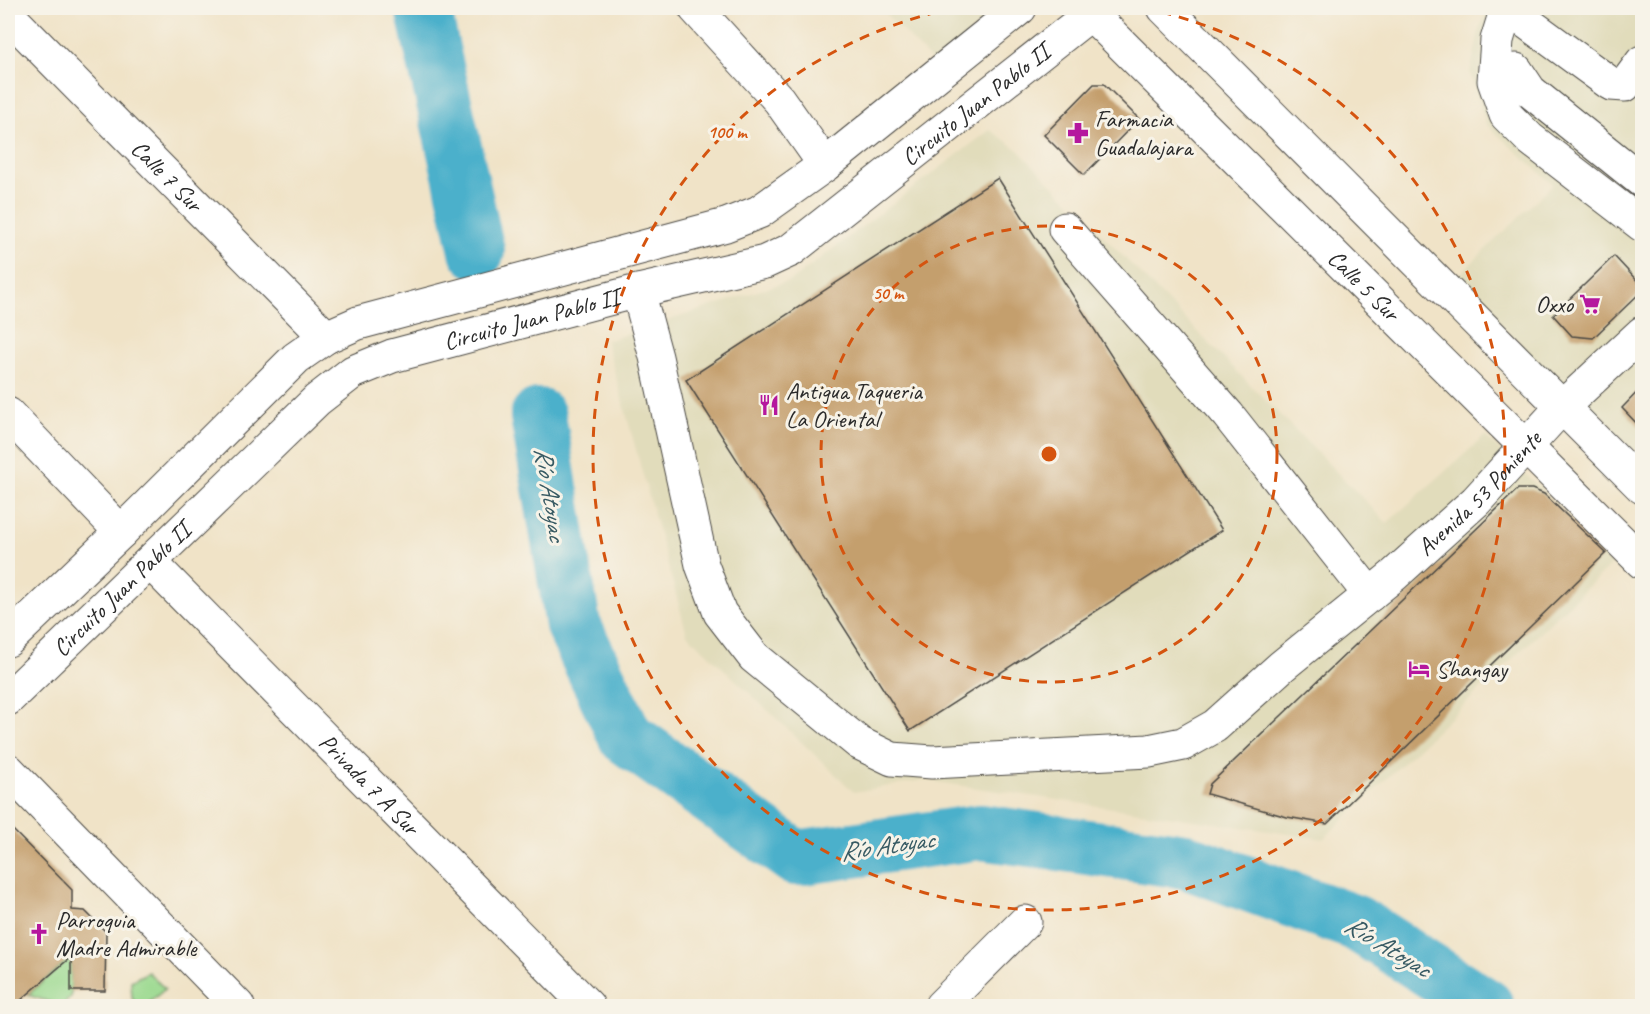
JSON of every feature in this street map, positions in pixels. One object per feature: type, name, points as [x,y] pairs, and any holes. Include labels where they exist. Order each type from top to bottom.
[{"type":"main road","points":[[695,8],[779,100],[825,165]]},
{"type":"main road","name":"Circuito Juan Pablo II","points":[[8,640],[121,532],[296,358],[326,337],[358,323],[726,225],[759,212],[825,165],[1020,8]]},
{"type":"main road","points":[[1164,8],[1642,487]]},
{"type":"main road","points":[[1642,62],[1625,86],[1611,84],[1507,8],[1497,40],[1494,81],[1506,115],[1529,138],[1642,225]]},
{"type":"main road","name":"Circuito Juan Pablo II","points":[[8,699],[317,400],[353,372],[392,356],[638,291],[765,262],[791,250],[1092,10]]},
{"type":"main road","name":"Calle 5 Sur","points":[[1092,10],[1642,561]]},
{"type":"main road","name":"Calle 7 Sur","points":[[8,15],[326,337]]},
{"type":"main road","points":[[1516,70],[1530,91],[1642,181]]},
{"type":"main road","points":[[1065,229],[1382,586]]},
{"type":"main road","name":"Avenida 53 Poniente","points":[[638,291],[656,357],[702,565],[720,613],[754,657],[859,744],[892,759],[932,762],[1149,751],[1183,744],[1215,726],[1282,666],[1382,586],[1476,501],[1562,407],[1642,333]]},
{"type":"main road","points":[[8,414],[121,532]]},
{"type":"main road","name":"Privada 7 A Sur","points":[[150,562],[588,1006]]},
{"type":"main road","points":[[8,771],[237,1006]]},
{"type":"main road","points":[[952,1002],[1025,922]]},
{"type":"shaded area","points":[[880,8],[998,8],[935,64]]},
{"type":"shaded area","points":[[1490,8],[1642,8],[1642,470],[1456,278],[1553,184],[1486,124],[1470,73],[1480,27]]},
{"type":"shaded area","points":[[990,130],[1016,148],[1387,523],[1485,436],[1616,560],[1323,839],[923,780],[854,792],[687,634],[606,341],[792,280]]},
{"type":"green space","points":[[71,957],[71,997],[62,1006],[28,995]]},
{"type":"green space","points":[[148,972],[165,989],[145,1006],[137,1006],[132,998],[131,981]]},
{"type":"building","points":[[1094,84],[1104,84],[1139,119],[1084,175],[1044,135]]},
{"type":"building","points":[[998,178],[1222,530],[910,731],[686,380]]},
{"type":"building","points":[[1614,256],[1642,286],[1642,291],[1593,338],[1572,336],[1553,315]]},
{"type":"building","points":[[1642,387],[1642,429],[1622,408]]},
{"type":"building","points":[[1518,489],[1532,489],[1544,494],[1606,553],[1327,824],[1287,817],[1207,794],[1210,784]]},
{"type":"building","name":"Parroquia Madre Admirable","points":[[8,825],[72,890],[72,910],[85,911],[106,932],[105,991],[71,991],[71,957],[14,1006],[8,1006]]},
{"type":"waterway","name":"Río Atoyac","points":[[423,8],[477,251]]},
{"type":"waterway","name":"Río Atoyac","points":[[538,416],[573,625],[626,737],[796,858],[981,832],[1185,861],[1356,923],[1486,1006]]},
{"type":"place","name":"Farmacia Guadalajara","points":[[1078,133]]},
{"type":"place","name":"Oxxo","points":[[1590,304]]},
{"type":"place","name":"Antigua Taqueria La Oriental","points":[[769,405]]},
{"type":"place","name":"Shangay","points":[[1419,669]]},
{"type":"place","name":"Parroquia Madre Admirable","points":[[39,934]]}]
